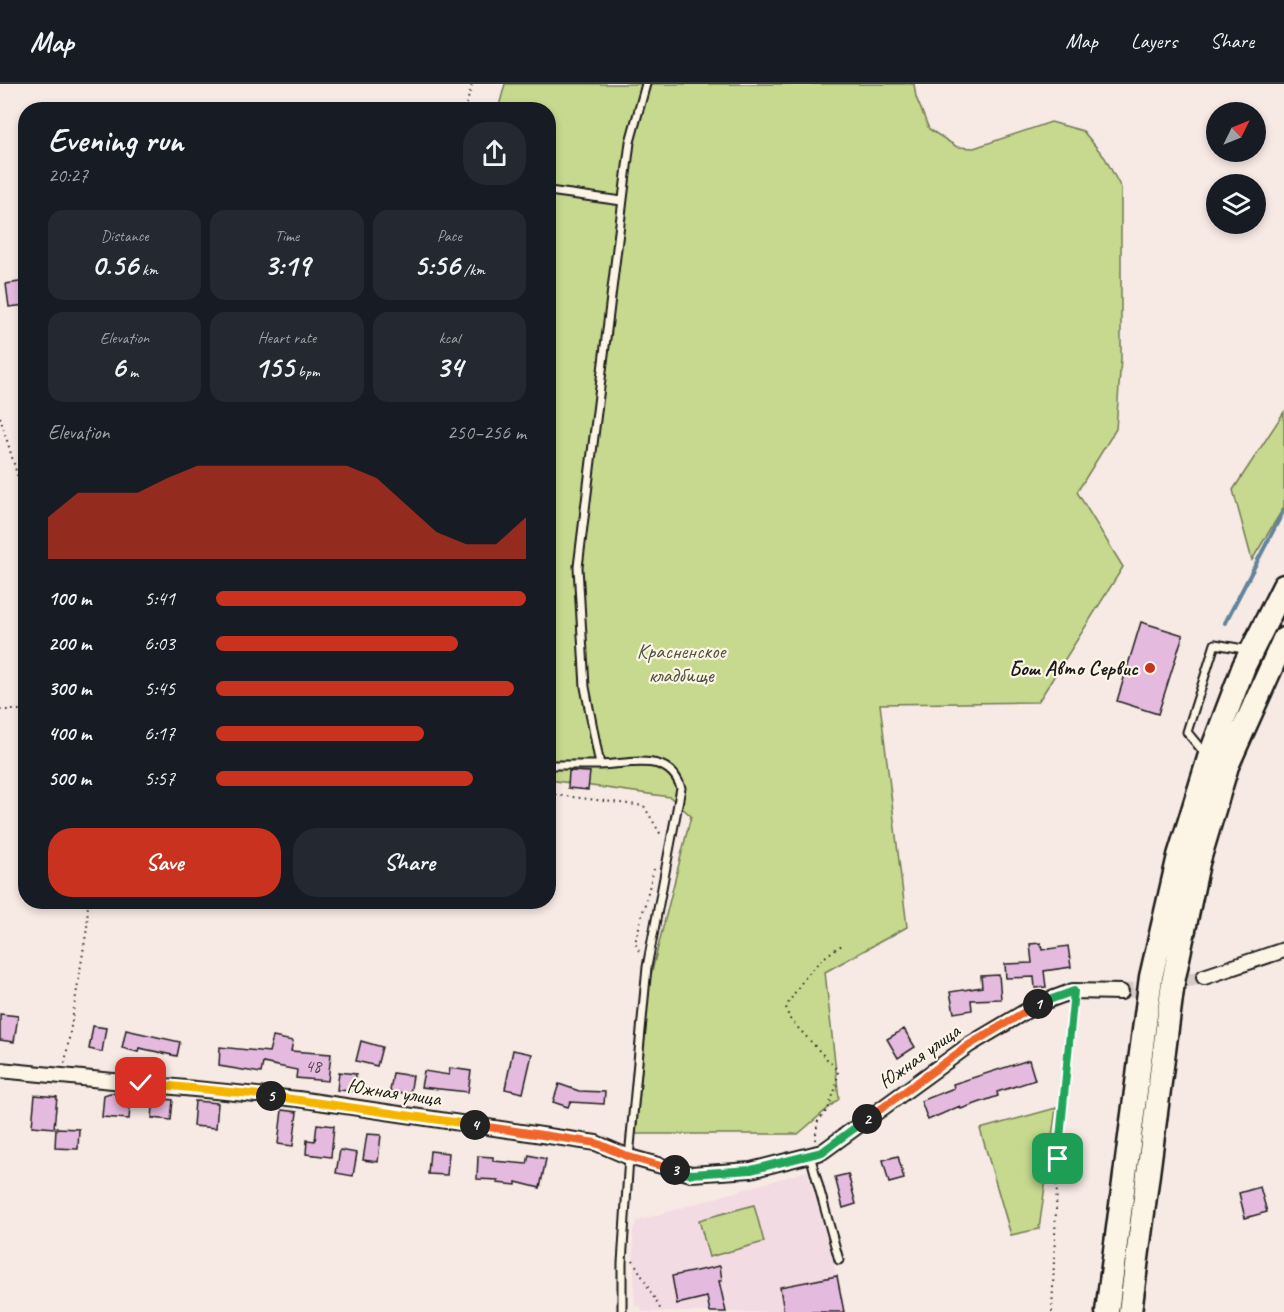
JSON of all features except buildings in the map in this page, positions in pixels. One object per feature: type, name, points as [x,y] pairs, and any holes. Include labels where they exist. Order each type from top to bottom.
[{"type":"main road","points":[[1107,1312],[1151,977],[1179,856],[1209,758],[1252,651],[1284,586]]},
{"type":"main road","points":[[1130,1312],[1173,982],[1198,863],[1227,766],[1284,639]]},
{"type":"street","points":[[1204,977],[1284,950]]},
{"type":"street","name":"Южная улица","points":[[0,1071],[63,1075],[298,1099],[470,1124],[596,1143],[629,1157],[691,1174],[751,1170],[822,1152],[969,1045],[1038,1005],[1074,991],[1121,992]]},
{"type":"lane","points":[[600,765],[585,687],[578,567],[630,142],[645,84]]},
{"type":"lane","points":[[556,192],[622,201]]},
{"type":"lane","points":[[1209,758],[1187,732],[1215,644],[1252,651]]},
{"type":"lane","points":[[556,765],[659,762],[670,767],[677,774],[681,788],[646,967],[629,1157],[623,1249],[622,1312]]},
{"type":"lane","points":[[810,1155],[839,1260]]},
{"type":"path","points":[[467,102],[472,84]]},
{"type":"path","points":[[0,417],[18,477]]},
{"type":"path","points":[[0,710],[18,710]]},
{"type":"path","points":[[556,795],[644,806],[662,837]]},
{"type":"path","points":[[646,967],[635,943],[654,869]]},
{"type":"path","points":[[63,1075],[87,928],[88,909]]},
{"type":"path","points":[[810,1155],[818,1121],[828,1109],[836,1087],[838,1071],[789,1018],[786,1007],[807,972],[822,958],[842,945]]},
{"type":"path","points":[[1052,1312],[1058,1159],[1074,991]]},
{"type":"path","points":[[623,1249],[633,1261],[662,1312]]},
{"type":"shaded area","points":[[807,1171],[834,1263],[844,1312],[642,1312],[641,1306],[635,1307],[633,1230],[637,1221]]},
{"type":"green space","name":"Красненское кладбище","points":[[505,84],[914,84],[916,97],[929,129],[957,147],[974,148],[1051,122],[1083,131],[1105,158],[1121,188],[1121,358],[1116,429],[1077,492],[1123,567],[1038,702],[880,704],[907,927],[825,972],[839,1099],[798,1134],[636,1134],[650,979],[691,816],[670,797],[556,781],[556,102],[500,102]]},
{"type":"green space","points":[[1284,412],[1284,507],[1252,560],[1233,490]]},
{"type":"green space","points":[[1056,1108],[1039,1229],[1011,1235],[980,1129]]},
{"type":"green space","points":[[754,1205],[764,1242],[709,1257],[699,1220]]},
{"type":"waterway","points":[[1225,623],[1284,510]]},
{"type":"tunnel","points":[[1121,992],[1204,977]]},
{"type":"place","name":"Бош Авто Сервис","points":[[1150,668]]},
{"type":"route","points":[[141,1083],[298,1099],[596,1143],[629,1157],[691,1174],[751,1170],[822,1152],[969,1045],[1038,1005],[1074,991],[1058,1159]]}]
